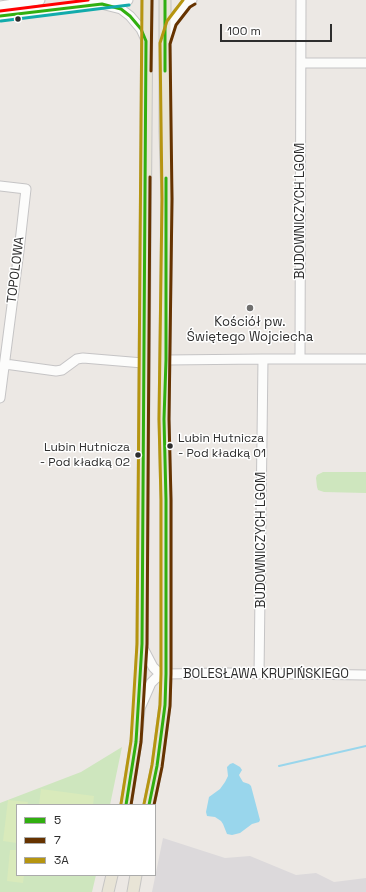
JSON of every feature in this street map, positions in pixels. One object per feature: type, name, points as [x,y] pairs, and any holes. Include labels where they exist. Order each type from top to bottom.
[{"type":"main road","points":[[126,804],[136,742],[142,644],[146,41],[148,0]]},
{"type":"main road","points":[[149,804],[165,705],[166,674],[166,508],[164,419],[167,199],[164,43],[165,0]]},
{"type":"main road","points":[[108,892],[112,876]]},
{"type":"main road","points":[[133,892],[136,876]]},
{"type":"street","points":[[0,6],[40,0]]},
{"type":"street","points":[[0,16],[128,0]]},
{"type":"street","points":[[164,43],[171,23],[186,3],[192,0]]},
{"type":"street","name":"BUDOWNICZYCH LGOM","points":[[300,359],[301,0]]},
{"type":"street","points":[[102,4],[121,9],[130,16],[141,29],[146,41]]},
{"type":"street","points":[[301,63],[366,63]]},
{"type":"street","name":"TOPOLOWA","points":[[0,186],[26,189],[5,325],[5,364],[0,398]]},
{"type":"street","points":[[5,364],[56,371],[62,370],[77,359],[83,358],[143,363]]},
{"type":"street","name":"BUDOWNICZYCH LGOM","points":[[259,674],[263,359]]},
{"type":"street","points":[[166,360],[366,360]]},
{"type":"street","points":[[142,644],[153,667],[157,671],[166,674]]},
{"type":"street","points":[[139,709],[151,683],[156,678],[166,674]]},
{"type":"street","name":"BOLESŁAWA KRUPIŃSKIEGO","points":[[166,674],[366,675]]},
{"type":"shaded area","points":[[163,838],[225,858],[250,856],[296,875],[316,873],[334,882],[366,878],[366,892],[152,892]]},
{"type":"green space","points":[[323,472],[366,472],[366,493],[324,492],[318,490],[316,478],[317,475]]},
{"type":"green space","points":[[122,747],[110,804],[16,804],[16,876],[96,876],[92,892],[0,892],[0,803],[81,772]]},
{"type":"green space","points":[[41,789],[94,796],[93,804],[39,804]]},
{"type":"green space","points":[[8,800],[28,802],[27,804],[16,804],[16,843],[3,841]]},
{"type":"green space","points":[[10,850],[16,850],[16,876],[24,876],[23,883],[7,881]]},
{"type":"water","points":[[233,763],[242,770],[239,775],[243,782],[251,786],[260,820],[240,833],[232,835],[227,834],[221,821],[215,817],[207,816],[206,812],[209,797],[220,789],[225,782],[228,776],[227,767]]},
{"type":"waterway","points":[[279,766],[366,746]]},
{"type":"transit line","points":[[0,11],[88,0]]},
{"type":"transit line","points":[[121,804],[131,741],[137,644],[142,0]]},
{"type":"transit line","name":"7","points":[[151,71],[152,0]]},
{"type":"transit line","name":"5","points":[[165,0],[165,71]]},
{"type":"transit line","name":"3A","points":[[144,804],[152,765],[160,705],[161,674],[161,500],[159,419],[162,199],[160,43],[167,21],[183,0]]},
{"type":"transit line","name":"5","points":[[0,16],[102,4],[121,9],[130,16],[141,29],[146,41],[142,644],[136,742],[126,804]]},
{"type":"transit line","name":"7","points":[[154,804],[162,767],[170,706],[171,674],[171,500],[169,419],[172,199],[170,44],[176,25],[190,7],[195,4]]},
{"type":"transit line","points":[[1,21],[129,5]]},
{"type":"transit line","name":"7","points":[[131,804],[141,742],[147,644],[150,177]]},
{"type":"transit line","name":"5","points":[[149,804],[157,766],[165,705],[166,674],[166,500],[164,419],[166,360],[166,178]]},
{"type":"place","name":"Kościół pw. Świętego Wojciecha","points":[[250,308]]},
{"type":"place","name":"Lubin Hutnicza - Pod kładką 01","points":[[170,446]]},
{"type":"place","name":"Lubin Hutnicza - Pod kładką 02","points":[[138,455]]}]
